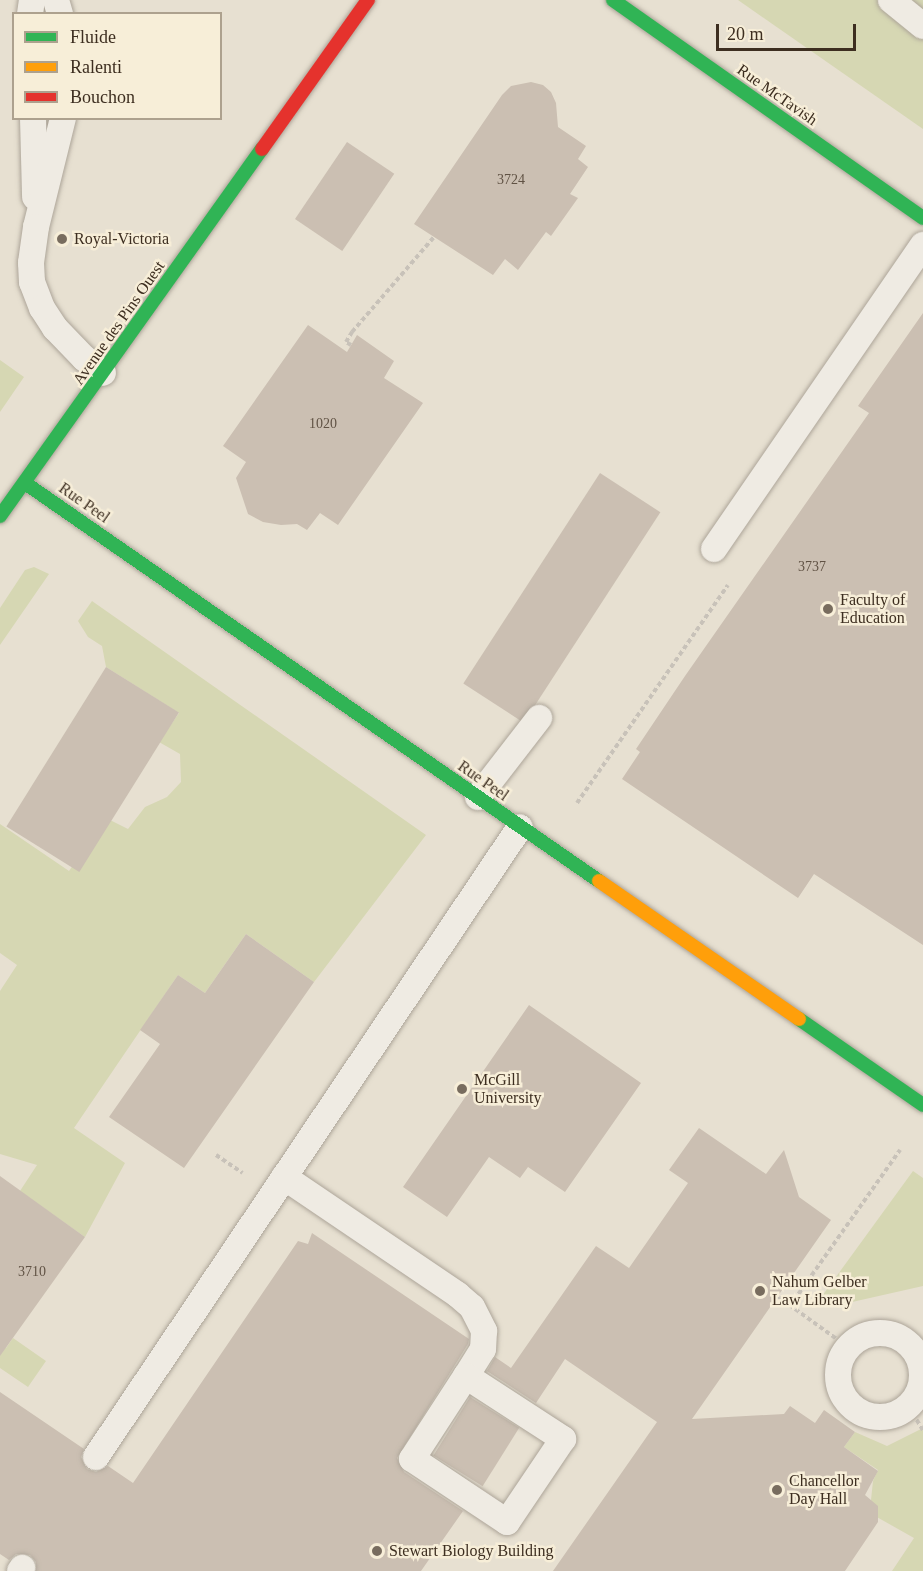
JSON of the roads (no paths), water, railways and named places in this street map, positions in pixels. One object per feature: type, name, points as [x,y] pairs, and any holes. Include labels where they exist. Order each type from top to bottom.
[{"type":"street","name":"Avenue des Pins Ouest","points":[[0,516],[368,0]]},
{"type":"street","name":"Rue McTavish","points":[[613,0],[923,218]]},
{"type":"street","name":"Rue Peel","points":[[25,483],[923,1104]]},
{"type":"lane","points":[[891,0],[923,26]]},
{"type":"lane","points":[[33,120],[36,227],[31,274],[42,308],[69,343],[104,373]]},
{"type":"lane","points":[[36,227],[63,120]]},
{"type":"lane","points":[[714,549],[923,245]]},
{"type":"lane","points":[[478,797],[538,718]]},
{"type":"lane","points":[[96,1457],[520,827]]},
{"type":"lane","points":[[284,1178],[458,1295],[472,1307],[484,1331],[483,1349],[412,1459],[507,1522],[562,1439],[466,1376]]},
{"type":"lane","points":[[884,1333],[918,1346],[922,1383],[909,1407],[891,1416],[876,1418],[857,1411],[846,1401],[837,1375],[840,1361],[848,1347],[863,1336],[884,1333]]},
{"type":"place","name":"Royal-Victoria","points":[[62,239]]},
{"type":"place","name":"Faculty of Education","points":[[828,609]]},
{"type":"place","name":"McGill University","points":[[462,1089]]},
{"type":"place","name":"Nahum Gelber Law Library","points":[[760,1291]]},
{"type":"place","name":"Chancellor Day Hall","points":[[777,1490]]},
{"type":"place","name":"Stewart Biology Building","points":[[377,1551]]}]
